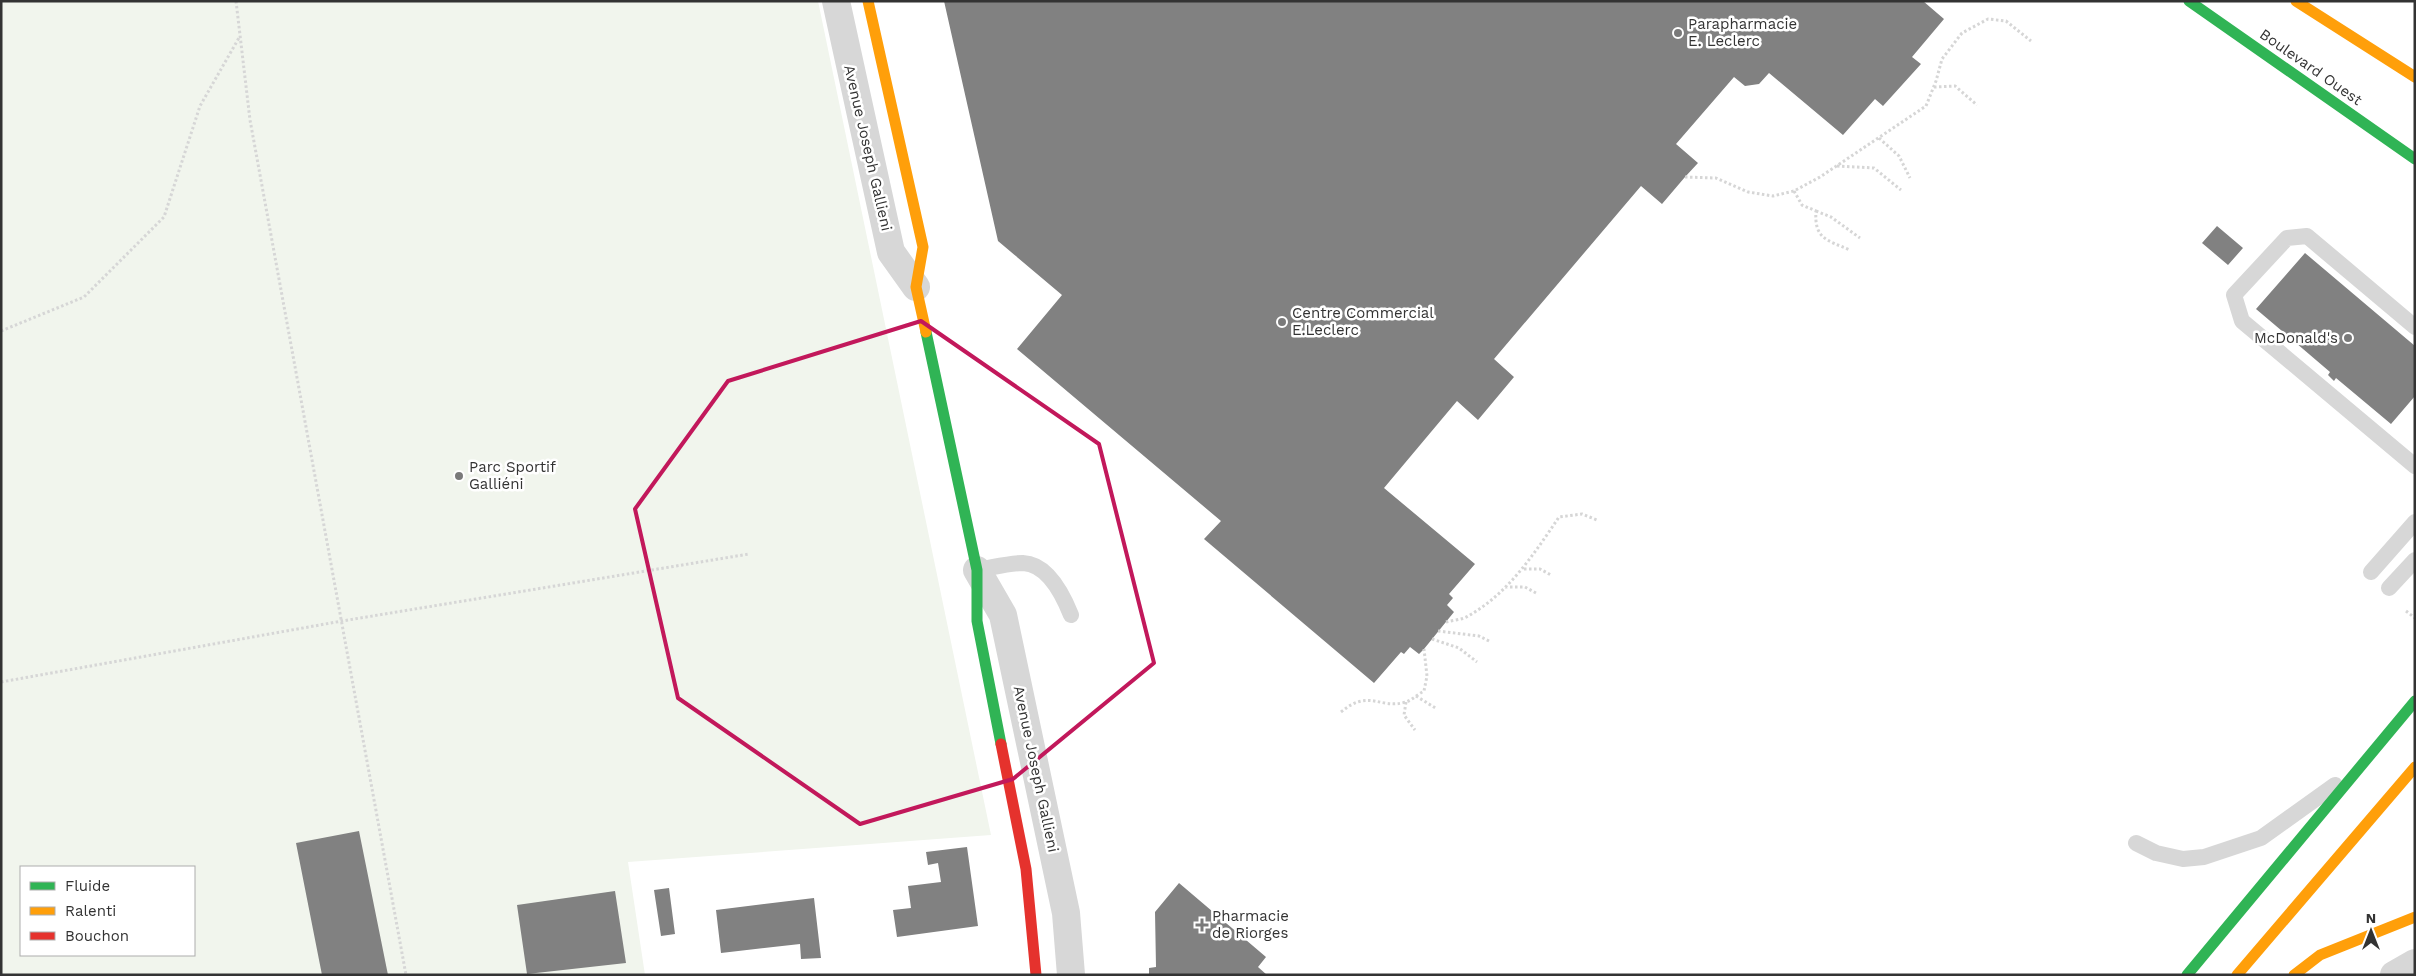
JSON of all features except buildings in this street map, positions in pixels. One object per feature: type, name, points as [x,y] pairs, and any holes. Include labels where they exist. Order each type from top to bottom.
[{"type":"street","name":"Avenue Joseph Gallieni","points":[[836,1],[892,252],[916,287]]},
{"type":"street","name":"Avenue Joseph Gallieni","points":[[868,1],[923,247],[916,287],[977,570],[977,621],[1026,869],[1036,975]]},
{"type":"street","name":"Boulevard Ouest","points":[[2189,1],[2415,159]]},
{"type":"street","points":[[2296,1],[2415,77]]},
{"type":"street","name":"Avenue Joseph Gallieni","points":[[977,570],[1002,615],[1066,914],[1071,975]]},
{"type":"street","points":[[2187,975],[2415,701]]},
{"type":"street","points":[[2237,975],[2415,767]]},
{"type":"street","points":[[2294,975],[2320,955],[2415,917]]},
{"type":"street","points":[[2394,975],[2415,963]]},
{"type":"lane","points":[[2415,327],[2307,236],[2287,238],[2234,295],[2242,321],[2415,466]]},
{"type":"lane","points":[[2370,572],[2415,522]]},
{"type":"lane","points":[[2389,588],[2415,560]]},
{"type":"lane","points":[[977,570],[1024,563],[1044,572],[1064,596],[1071,615]]},
{"type":"lane","points":[[2136,843],[2156,853],[2183,859],[2204,857],[2261,838],[2359,767]]},
{"type":"path","points":[[236,1],[250,120],[406,975]]},
{"type":"path","points":[[1685,177],[1716,178],[1748,192],[1773,196],[1794,191],[1836,166],[1926,106],[1942,59],[1962,33],[1988,19],[2006,21],[2031,41]]},
{"type":"path","points":[[1,331],[84,297],[164,217],[200,106],[240,35]]},
{"type":"path","points":[[1934,87],[1955,86],[1977,104]]},
{"type":"path","points":[[1879,138],[1899,156],[1910,178]]},
{"type":"path","points":[[1836,166],[1874,168],[1901,190]]},
{"type":"path","points":[[1794,191],[1802,205],[1831,217],[1860,238]]},
{"type":"path","points":[[1816,211],[1815,225],[1820,236],[1850,250]]},
{"type":"path","points":[[1446,622],[1467,617],[1494,598],[1523,569],[1559,518],[1582,514],[1597,520]]},
{"type":"path","points":[[1,682],[342,621],[749,554]]},
{"type":"path","points":[[1523,569],[1540,569],[1551,576]]},
{"type":"path","points":[[1505,587],[1525,588],[1536,593]]},
{"type":"path","points":[[1438,631],[1479,636],[1491,642]]},
{"type":"path","points":[[1432,638],[1459,648],[1477,662]]},
{"type":"path","points":[[1341,712],[1352,703],[1370,699],[1388,703],[1406,702],[1424,691],[1427,676],[1424,649]]},
{"type":"path","points":[[1416,696],[1437,709]]},
{"type":"path","points":[[1406,702],[1404,715],[1415,730]]},
{"type":"highlighted area","points":[[921,321],[1099,444],[1154,663],[1013,779],[860,824],[678,698],[635,509],[728,381]]},
{"type":"shaded area","name":"Parc Sportif Galliéni","points":[[1,1],[818,1],[991,835],[628,862],[645,975],[1,975]]},
{"type":"traffic: fast","points":[[2189,1],[2415,159]]},
{"type":"traffic: fast","points":[[926,332],[977,570],[977,621],[1001,744]]},
{"type":"traffic: fast","points":[[2187,975],[2415,701]]},
{"type":"traffic: slow","points":[[868,1],[923,247],[916,287],[926,332]]},
{"type":"traffic: slow","points":[[2296,1],[2415,77]]},
{"type":"traffic: slow","points":[[2237,975],[2415,767]]},
{"type":"traffic: slow","points":[[2294,975],[2320,955],[2415,917]]},
{"type":"traffic: jam","points":[[1001,744],[1026,869],[1036,975]]},
{"type":"place","name":"Parapharmacie E. Leclerc","points":[[1678,33]]},
{"type":"place","name":"Centre Commercial E.Leclerc","points":[[1282,322]]},
{"type":"place","name":"McDonald's","points":[[2348,338]]},
{"type":"place","name":"Parc Sportif Galliéni","points":[[459,476]]},
{"type":"place","name":"Pharmacie de Riorges","points":[[1202,925]]}]
